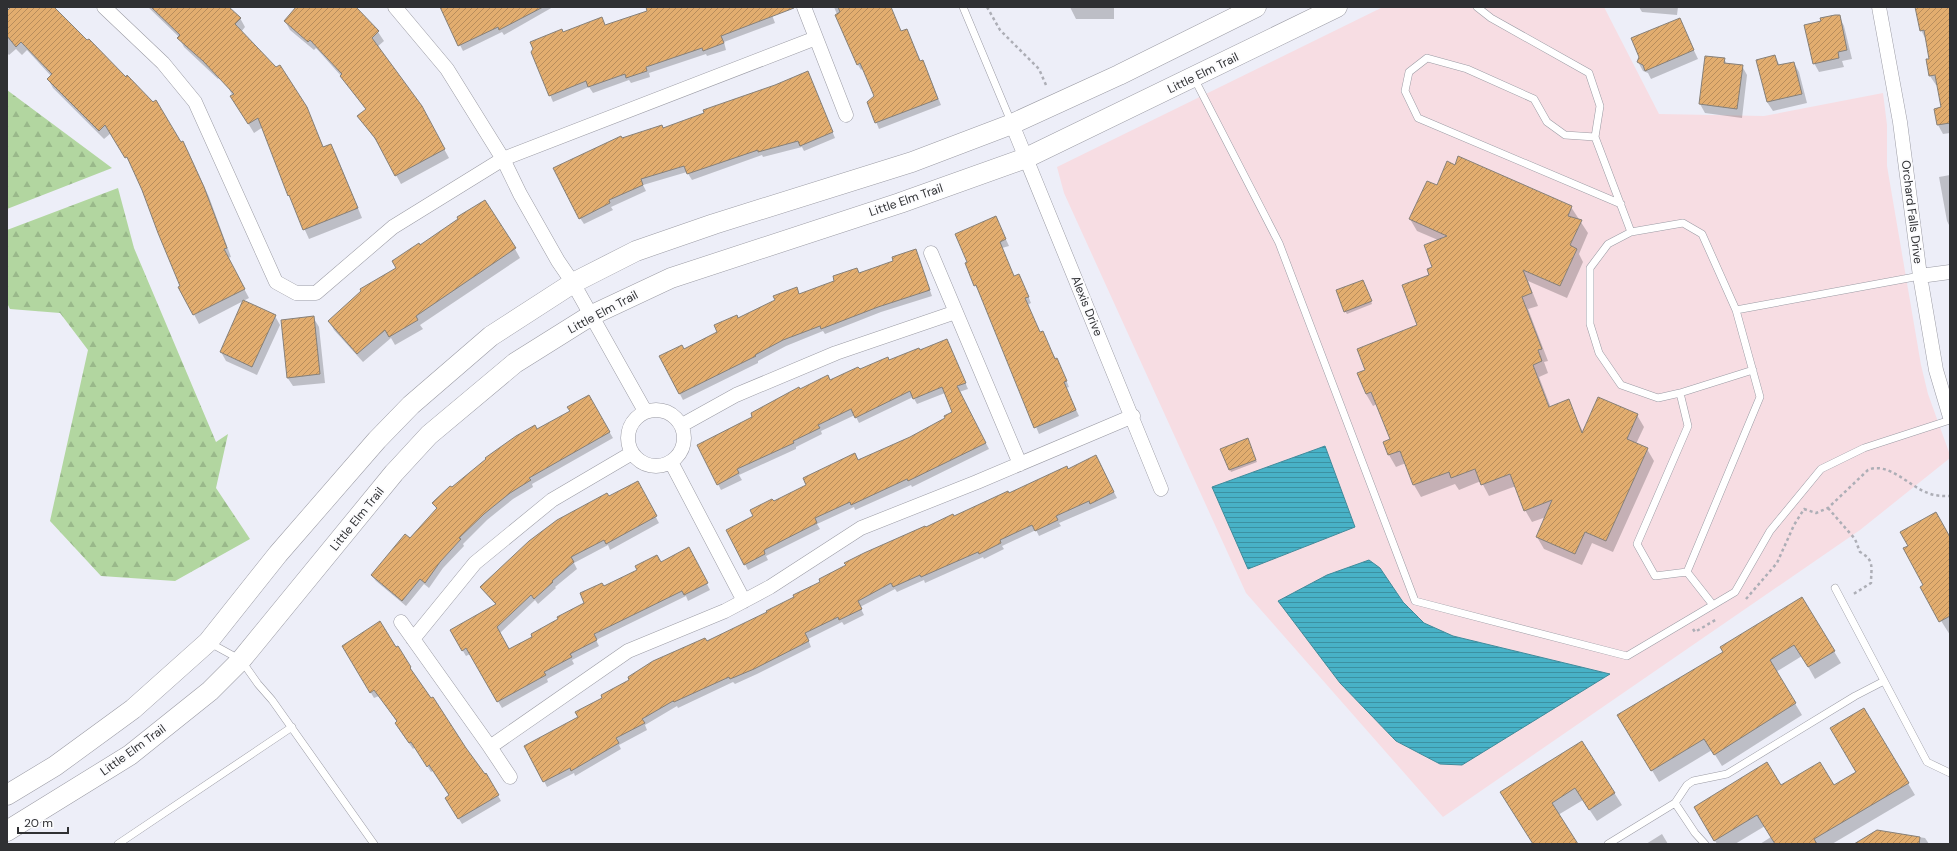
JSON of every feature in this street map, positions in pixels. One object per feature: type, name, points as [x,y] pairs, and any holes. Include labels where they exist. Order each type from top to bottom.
[{"type":"street","points":[[104,7],[163,63],[195,102],[276,282],[296,293],[316,293],[393,227],[503,159],[816,38]]},
{"type":"street","points":[[395,7],[447,69],[503,159],[520,194],[558,261],[573,283],[590,316],[645,411]]},
{"type":"street","points":[[804,7],[846,115]]},
{"type":"street","points":[[7,795],[55,766],[133,709],[208,642],[278,554],[377,440],[411,405],[491,336],[573,283],[636,251],[714,224],[912,162],[1012,124],[1119,75],[1256,7]]},
{"type":"street","name":"Little Elm Trail","points":[[7,830],[130,755],[210,691],[241,660],[394,473],[429,435],[515,363],[590,316],[671,278],[900,203],[1026,158],[1194,78],[1337,7]]},
{"type":"street","name":"Orchard Falls Drive","points":[[1879,7],[1900,122],[1920,276],[1936,370],[1950,417]]},
{"type":"street","name":"Alexis Drive","points":[[1012,124],[1133,416],[1161,489]]},
{"type":"street","points":[[931,253],[1020,464]]},
{"type":"street","points":[[1920,276],[1950,272]]},
{"type":"street","points":[[682,425],[736,396],[836,353],[956,312]]},
{"type":"street","points":[[653,409],[662,410],[677,418],[682,425],[685,442],[682,450],[671,462],[654,466],[642,462],[632,453],[628,444],[628,434],[631,425],[637,417],[645,411],[653,409]]},
{"type":"street","points":[[490,747],[628,651],[725,611],[744,601],[770,587],[861,528],[1020,464],[1133,416]]},
{"type":"street","points":[[413,639],[475,563],[552,500],[632,453]]},
{"type":"street","points":[[671,462],[744,601]]},
{"type":"street","points":[[401,622],[490,747],[510,778]]},
{"type":"lane","points":[[963,7],[1012,124]]},
{"type":"lane","points":[[1477,7],[1491,18],[1589,72],[1600,106],[1595,137],[1631,232]]},
{"type":"lane","points":[[1595,137],[1565,136],[1547,122],[1534,99],[1467,69],[1427,58],[1409,72],[1405,91],[1418,118],[1621,204]]},
{"type":"lane","points":[[1194,78],[1279,244],[1415,601],[1627,656],[1735,592],[1770,531],[1820,469],[1864,448],[1950,420]]},
{"type":"lane","points":[[1687,572],[1760,397],[1753,370],[1736,310],[1702,234],[1683,222],[1631,232],[1608,244],[1590,268],[1590,324],[1599,353],[1621,385],[1658,398],[1680,393],[1753,370]]},
{"type":"lane","points":[[1736,310],[1920,276]]},
{"type":"lane","points":[[1680,393],[1688,426],[1637,544],[1655,576],[1687,572]]},
{"type":"lane","points":[[1687,572],[1713,605]]},
{"type":"lane","points":[[1835,588],[1927,762],[1950,773]]},
{"type":"lane","points":[[208,642],[241,660],[292,727],[374,844]]},
{"type":"lane","points":[[1608,844],[1675,803],[1687,785],[1693,781],[1727,774],[1855,696],[1884,681]]},
{"type":"lane","points":[[118,844],[292,727]]},
{"type":"lane","points":[[1675,803],[1695,833],[1705,844]]},
{"type":"path","points":[[987,7],[1000,30],[1039,69],[1046,85]]},
{"type":"path","points":[[1751,593],[1764,580],[1776,563],[1794,525],[1804,509],[1816,513],[1828,508],[1859,478],[1874,468],[1885,470],[1927,493],[1937,496],[1950,496]]},
{"type":"path","points":[[1828,508],[1855,539],[1860,552],[1868,556],[1870,560],[1871,583],[1841,600]]},
{"type":"shaded area","points":[[1383,7],[1604,7],[1659,114],[1764,116],[1883,93],[1887,125],[1887,166],[1921,365],[1928,394],[1950,455],[1950,458],[1860,530],[1443,817],[1246,593],[1064,193],[1057,167]]},
{"type":"green space","points":[[7,90],[112,168],[7,209]]},
{"type":"green space","points":[[118,188],[134,248],[216,442],[228,434],[216,488],[250,539],[175,581],[101,576],[50,521],[88,350],[60,313],[10,309],[7,303],[7,230]]},
{"type":"water","points":[[1325,446],[1355,527],[1248,569],[1212,487]]},
{"type":"water","points":[[1369,560],[1380,568],[1403,602],[1424,623],[1453,636],[1610,674],[1462,765],[1440,764],[1396,741],[1340,683],[1278,601],[1327,575]]},
{"type":"building","points":[[11,7],[54,7],[87,40],[89,39],[126,77],[127,75],[153,102],[156,100],[181,142],[183,141],[204,187],[227,248],[224,249],[245,289],[193,315],[178,287],[180,286],[142,190],[127,157],[125,158],[105,125],[99,131],[47,79],[52,74],[21,42],[16,47],[7,36],[7,11]]},
{"type":"building","points":[[151,7],[229,7],[241,18],[235,24],[276,67],[280,65],[307,107],[323,147],[331,144],[358,208],[303,230],[289,195],[288,196],[258,118],[248,124],[230,96],[234,94],[203,61],[177,38],[180,35]]},
{"type":"building","points":[[296,7],[356,7],[379,31],[372,38],[422,106],[445,149],[395,176],[375,138],[357,116],[366,109],[340,76],[342,74],[310,40],[308,42],[284,21]]},
{"type":"building","points":[[440,7],[543,7],[499,30],[498,27],[458,46]]},
{"type":"building","points":[[646,7],[794,8],[721,36],[724,43],[703,51],[702,48],[646,67],[647,71],[626,78],[625,74],[588,87],[586,81],[549,96],[531,52],[533,49],[530,42],[562,29],[563,32],[602,17],[605,25],[647,11]]},
{"type":"building","points":[[838,7],[891,7],[901,31],[907,29],[920,61],[923,60],[938,99],[875,123],[867,102],[874,96],[860,63],[857,65],[835,15],[840,12]]},
{"type":"building","points":[[1915,7],[1950,7],[1950,123],[1937,125],[1934,109],[1941,107],[1935,75],[1929,76],[1926,59],[1929,59],[1924,30],[1920,31]]},
{"type":"building","points":[[1840,15],[1847,50],[1838,52],[1839,58],[1813,64],[1804,25],[1821,21],[1820,18]]},
{"type":"building","points":[[1680,18],[1694,50],[1645,71],[1643,65],[1637,62],[1639,57],[1631,38]]},
{"type":"building","points":[[1775,55],[1778,65],[1794,62],[1802,94],[1767,102],[1756,60]]},
{"type":"building","points":[[1705,56],[1725,58],[1724,63],[1743,65],[1737,109],[1699,104]]},
{"type":"building","points":[[808,71],[833,132],[800,146],[798,141],[758,152],[758,150],[687,174],[684,166],[641,179],[643,185],[609,200],[610,203],[579,219],[553,168],[621,136],[622,138],[662,125],[663,128],[704,113],[703,110],[775,85]]},
{"type":"building","points":[[1458,156],[1572,206],[1568,216],[1582,220],[1570,245],[1577,249],[1560,286],[1523,270],[1532,293],[1522,297],[1542,349],[1538,350],[1542,361],[1533,365],[1549,407],[1569,399],[1582,433],[1598,397],[1638,414],[1627,439],[1648,448],[1606,541],[1585,532],[1575,554],[1536,537],[1552,500],[1524,511],[1510,474],[1481,485],[1475,469],[1451,478],[1449,472],[1413,485],[1400,451],[1388,455],[1383,442],[1390,439],[1371,392],[1366,394],[1357,373],[1365,370],[1357,349],[1417,325],[1402,285],[1429,275],[1427,269],[1432,267],[1424,245],[1447,236],[1409,219],[1427,181],[1437,185],[1447,161],[1455,165]]},
{"type":"building","points":[[485,200],[516,248],[416,316],[418,320],[389,337],[385,330],[357,354],[328,321],[361,291],[360,289],[396,268],[392,261],[419,243],[420,245],[458,219],[457,217]]},
{"type":"building","points":[[996,216],[1006,239],[1000,242],[1014,276],[1019,274],[1029,297],[1025,298],[1040,332],[1043,331],[1055,359],[1057,358],[1067,381],[1064,382],[1076,410],[1034,428],[976,285],[974,286],[965,263],[967,262],[955,234]]},
{"type":"building","points":[[916,249],[930,290],[878,307],[821,329],[820,326],[783,340],[755,355],[756,356],[679,394],[659,356],[682,345],[684,349],[717,332],[714,325],[737,315],[738,318],[775,300],[773,296],[797,287],[799,294],[834,281],[833,276],[857,268],[859,273],[893,261],[892,257]]},
{"type":"building","points":[[1363,280],[1372,301],[1344,312],[1336,290]]},
{"type":"building","points":[[243,300],[276,315],[252,367],[220,352]]},
{"type":"building","points":[[314,316],[320,374],[287,378],[281,320]]},
{"type":"building","points":[[947,339],[966,383],[957,386],[986,443],[908,481],[907,479],[851,505],[850,502],[815,518],[817,523],[764,550],[765,554],[744,565],[726,530],[753,516],[750,510],[772,499],[774,501],[806,485],[803,478],[855,453],[858,460],[910,437],[945,418],[944,416],[952,412],[942,387],[913,399],[910,391],[855,418],[851,409],[818,425],[820,428],[793,441],[794,443],[737,469],[739,473],[717,485],[697,445],[752,417],[751,413],[799,387],[800,389],[828,375],[830,380],[858,367],[860,369],[888,357],[889,360]]},
{"type":"building","points":[[589,395],[610,432],[529,478],[531,480],[510,493],[484,514],[459,538],[461,539],[440,562],[425,583],[420,579],[402,601],[371,575],[405,534],[410,538],[437,508],[432,503],[450,486],[452,487],[486,459],[485,458],[516,436],[535,425],[537,429],[570,411],[567,407]]},
{"type":"building","points":[[1248,438],[1256,460],[1229,470],[1220,449]]},
{"type":"building","points":[[1096,455],[1114,492],[1090,504],[1089,501],[1056,516],[1058,520],[1035,531],[1032,525],[1000,540],[1001,543],[979,554],[978,552],[921,577],[920,575],[893,587],[891,583],[858,601],[862,609],[839,620],[838,617],[805,633],[809,641],[754,669],[730,679],[729,677],[674,702],[673,701],[642,719],[645,723],[616,738],[619,743],[571,771],[570,768],[543,782],[524,746],[578,717],[575,712],[602,698],[601,695],[629,680],[628,677],[653,661],[705,638],[707,641],[767,612],[766,611],[794,597],[793,595],[820,582],[819,579],[846,565],[844,563],[864,553],[953,514],[954,516],[1008,491],[1009,493],[1067,466],[1068,469]]},
{"type":"building","points":[[638,481],[657,516],[606,544],[604,540],[571,557],[574,562],[552,581],[553,582],[534,599],[531,595],[497,627],[509,649],[532,637],[531,634],[558,619],[557,617],[584,603],[580,593],[602,583],[604,586],[637,570],[635,566],[657,555],[661,562],[689,547],[708,583],[684,595],[682,591],[594,634],[597,640],[570,654],[572,657],[544,672],[546,675],[497,702],[466,648],[462,651],[450,630],[496,604],[480,587],[529,541],[557,520],[607,493],[609,496]]},
{"type":"building","points":[[1936,512],[1950,537],[1950,616],[1939,622],[1920,587],[1923,585],[1903,548],[1908,546],[1900,532]]},
{"type":"building","points":[[1802,597],[1835,651],[1808,667],[1794,645],[1770,660],[1796,703],[1714,755],[1704,739],[1651,771],[1617,715],[1723,652],[1720,647]]},
{"type":"building","points":[[380,621],[396,647],[398,646],[411,667],[410,668],[431,698],[433,697],[466,748],[485,774],[486,773],[499,795],[458,819],[445,798],[449,795],[429,765],[427,767],[411,742],[409,743],[395,723],[397,721],[374,690],[370,693],[342,646]]},
{"type":"building","points":[[1864,708],[1909,783],[1814,839],[1817,844],[1775,844],[1757,815],[1714,841],[1694,807],[1767,762],[1781,785],[1820,762],[1834,785],[1856,772],[1830,728]]},
{"type":"building","points":[[1582,741],[1615,793],[1589,810],[1575,788],[1552,803],[1578,844],[1533,844],[1500,792]]},
{"type":"building","points":[[1877,830],[1920,837],[1919,844],[1854,844]]}]
